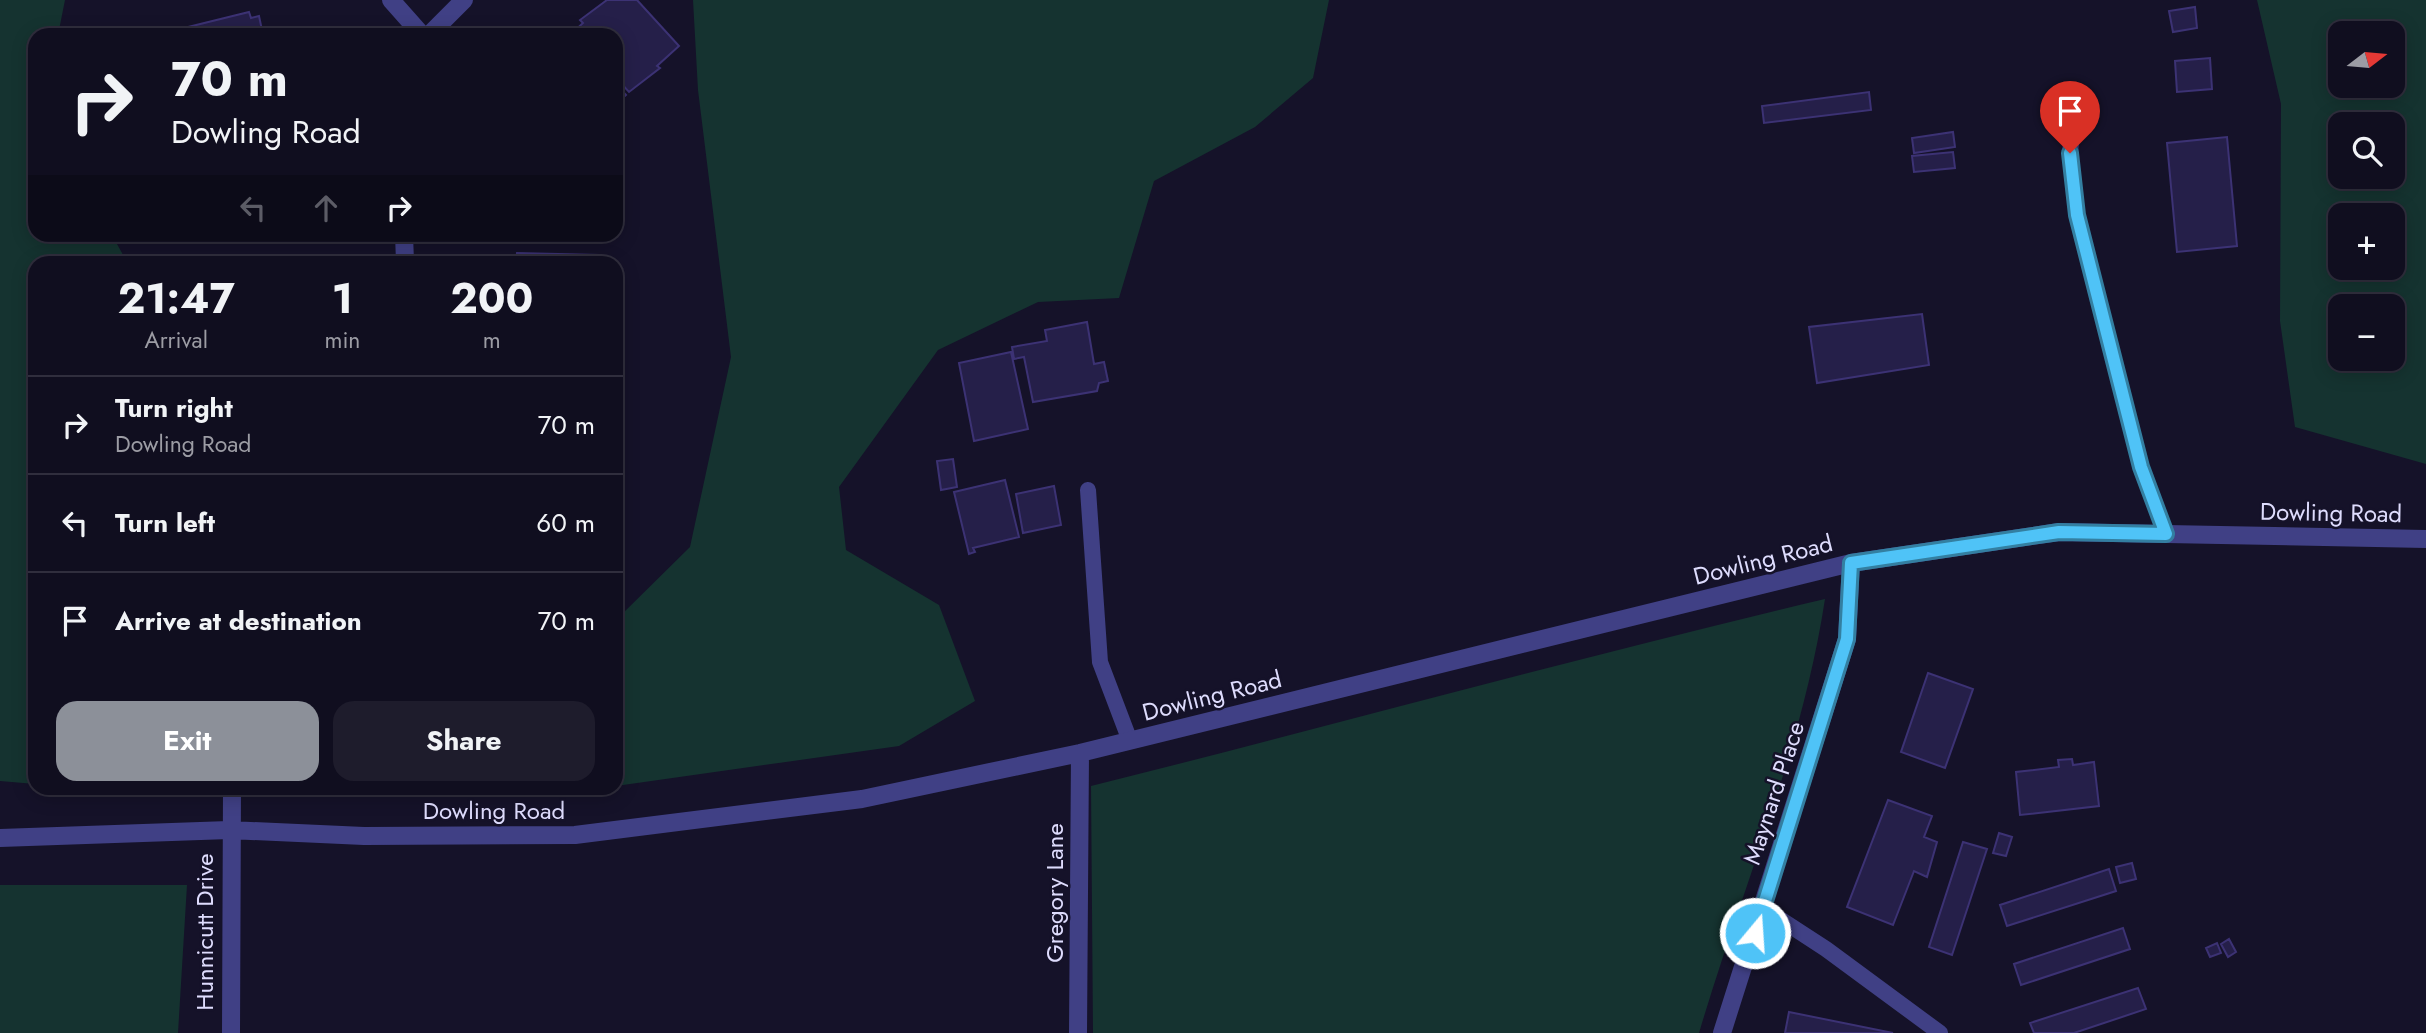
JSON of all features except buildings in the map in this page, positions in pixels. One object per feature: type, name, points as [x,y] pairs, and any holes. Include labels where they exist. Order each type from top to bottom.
[{"type":"street","points":[[391,0],[416,28]]},
{"type":"street","points":[[436,28],[464,0]]},
{"type":"street","name":"Dowling Road","points":[[0,838],[229,830],[364,836],[575,835],[862,799],[1080,753],[1851,563],[2059,532],[2426,539]]},
{"type":"street","name":"Maynard Place","points":[[1722,1033],[1847,639],[1851,563]]},
{"type":"street","name":"Gregory Lane","points":[[1078,1033],[1080,753]]},
{"type":"street","name":"Hunnicutt Drive","points":[[231,1033],[229,830],[232,795]]},
{"type":"lane","points":[[2084,116],[2072,133],[2070,153],[2077,215],[2141,467],[2166,534]]},
{"type":"lane","points":[[1088,490],[1100,662],[1130,741]]},
{"type":"lane","points":[[1763,908],[1826,949],[1940,1033]]},
{"type":"green space","points":[[0,0],[65,0],[59,28],[28,28],[28,242],[116,242],[124,256],[28,256],[28,783],[0,781]]},
{"type":"green space","points":[[693,0],[1329,0],[1313,78],[1255,127],[1154,181],[1119,298],[1038,302],[938,350],[839,487],[846,550],[939,605],[975,701],[899,746],[623,785],[623,613],[690,547],[731,357],[698,90]]},
{"type":"green space","points":[[2257,0],[2426,0],[2426,464],[2295,427],[2280,321],[2281,104]]},
{"type":"green space","points":[[1825,599],[1802,710],[1770,818],[1699,1033],[1093,1033],[1091,786]]},
{"type":"green space","points":[[0,885],[187,885],[178,1033],[0,1033]]},
{"type":"route","points":[[1755,933],[1847,639],[1851,563],[2059,532],[2166,534],[2141,467],[2077,215],[2070,153]]}]
